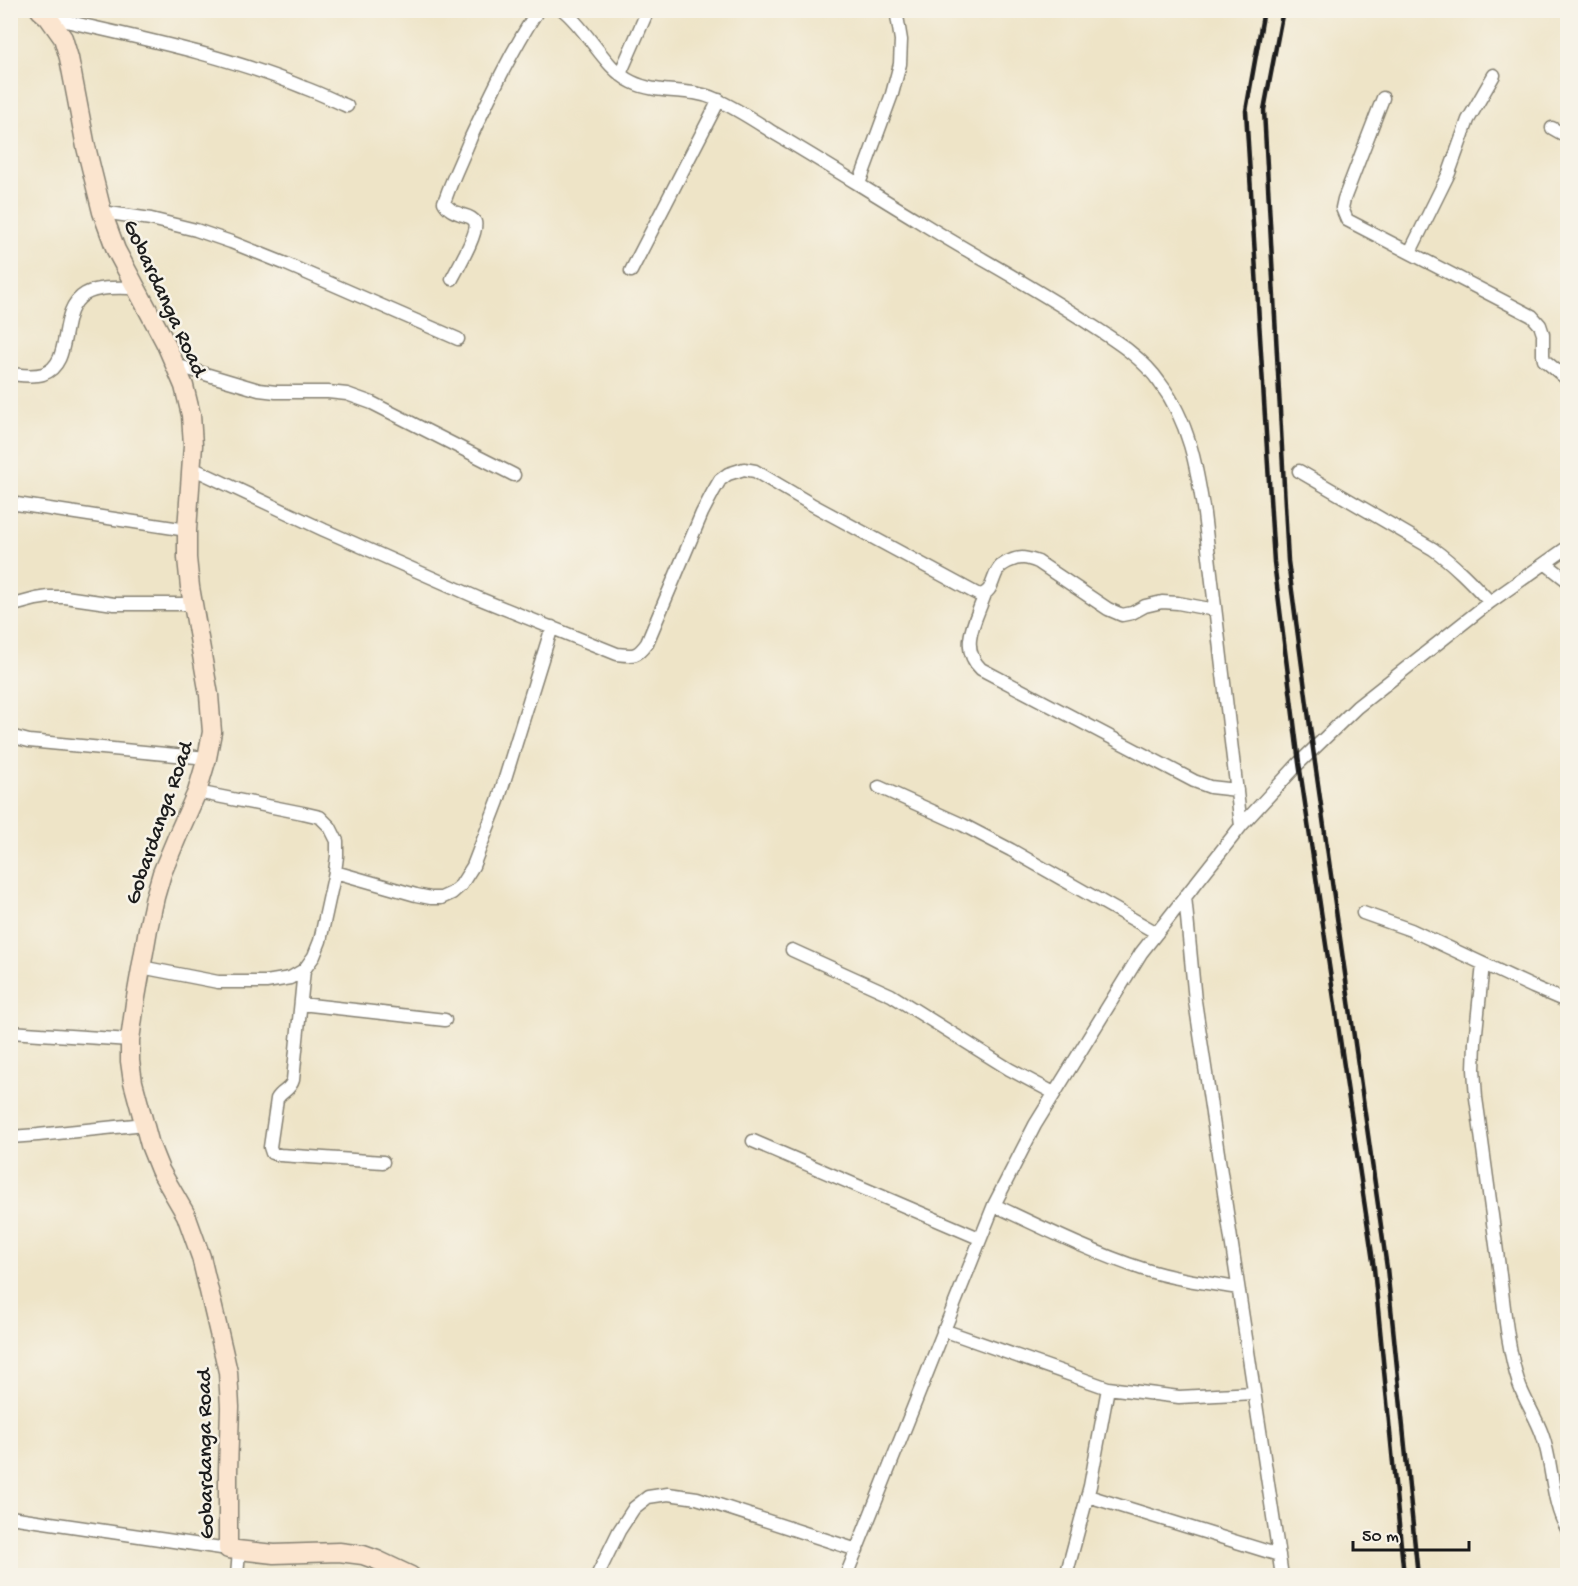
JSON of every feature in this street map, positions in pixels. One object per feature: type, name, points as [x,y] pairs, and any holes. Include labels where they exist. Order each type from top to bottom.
[{"type":"main road","name":"Gobardanga Road","points":[[44,14],[63,38],[69,58],[86,147],[102,212],[116,250],[165,342],[184,386],[191,415],[193,445],[187,558],[210,704],[212,732],[197,792],[162,873],[148,929],[130,1040],[130,1061],[150,1144],[160,1170],[186,1215],[195,1238],[228,1372],[230,1407],[228,1471],[234,1550],[274,1554],[339,1552],[363,1555],[411,1575]]},
{"type":"street","points":[[452,279],[471,239],[475,222],[472,218],[448,208],[445,205],[446,197],[485,108],[538,10]]},
{"type":"street","points":[[563,10],[582,28],[604,57],[630,82],[646,88],[697,93],[719,100],[1064,307],[1124,347],[1160,382],[1186,431],[1194,455],[1204,514],[1241,826]]},
{"type":"street","points":[[620,74],[648,10]]},
{"type":"street","points":[[859,184],[892,94],[900,64],[901,40],[896,10]]},
{"type":"street","points":[[44,14],[220,59],[304,87],[347,106]]},
{"type":"street","points":[[1410,252],[1455,158],[1468,120],[1494,75]]},
{"type":"street","points":[[1383,98],[1344,199],[1342,208],[1347,220],[1532,315],[1544,334],[1543,355],[1545,360],[1568,380]]},
{"type":"street","points":[[631,271],[719,100]]},
{"type":"street","points":[[1552,128],[1568,137]]},
{"type":"street","points":[[102,212],[151,219],[196,230],[231,242],[458,339]]},
{"type":"street","points":[[10,374],[31,376],[51,370],[58,362],[62,351],[69,315],[75,304],[86,294],[100,289],[136,288]]},
{"type":"street","points":[[175,365],[259,390],[347,394],[372,403],[514,475]]},
{"type":"street","points":[[192,468],[335,535],[478,597],[617,654],[627,656],[636,655],[646,643],[702,513],[720,480],[728,474],[744,469],[755,471],[979,595],[990,590],[1001,566],[1019,557],[1038,562],[1108,609],[1122,615],[1162,602],[1215,610]]},
{"type":"street","points":[[1299,471],[1433,549],[1454,566],[1490,602]]},
{"type":"street","points":[[10,503],[187,530]]},
{"type":"street","points":[[846,1575],[994,1205],[1035,1125],[1141,953],[1241,826],[1299,763],[1357,707],[1490,602],[1568,547]]},
{"type":"street","points":[[1545,563],[1568,581]]},
{"type":"street","points":[[985,594],[969,642],[969,652],[981,669],[1194,781],[1210,787],[1237,790]]},
{"type":"street","points":[[10,606],[49,597],[114,604],[193,604]]},
{"type":"street","points":[[335,872],[431,898],[441,898],[452,893],[461,885],[473,866],[498,801],[552,627]]},
{"type":"street","points":[[10,736],[29,741],[207,758]]},
{"type":"street","points":[[879,787],[963,825],[1011,850],[1157,933]]},
{"type":"street","points":[[141,967],[218,982],[266,982],[290,978],[304,970],[314,956],[320,941],[337,856],[337,841],[330,826],[320,818],[303,813],[197,792]]},
{"type":"street","points":[[1185,896],[1195,1001],[1282,1575]]},
{"type":"street","points":[[1363,913],[1411,930],[1568,1002]]},
{"type":"street","points":[[792,950],[891,995],[1009,1069],[1054,1094]]},
{"type":"street","points":[[1483,964],[1475,1042],[1474,1079],[1505,1315],[1519,1383],[1542,1434],[1550,1461],[1559,1516],[1568,1531]]},
{"type":"street","points":[[304,970],[293,1080],[291,1086],[279,1095],[274,1106],[270,1147],[272,1153],[383,1162]]},
{"type":"street","points":[[301,1004],[445,1020]]},
{"type":"street","points":[[10,1032],[130,1040]]},
{"type":"street","points":[[10,1137],[145,1124]]},
{"type":"street","points":[[753,1141],[980,1238]]},
{"type":"street","points":[[994,1205],[1072,1241],[1144,1269],[1179,1278],[1238,1288]]},
{"type":"street","points":[[943,1330],[1108,1388],[1179,1396],[1254,1393]]},
{"type":"street","points":[[1066,1575],[1088,1496],[1108,1388]]},
{"type":"street","points":[[597,1575],[618,1531],[634,1508],[648,1497],[668,1494],[697,1498],[856,1550]]},
{"type":"street","points":[[1088,1496],[1279,1555]]},
{"type":"street","points":[[10,1517],[234,1550],[237,1575]]},
{"type":"railway","points":[[1264,10],[1246,111],[1274,562],[1299,763],[1374,1268],[1404,1576]]},
{"type":"railway","points":[[1283,10],[1264,110],[1288,561],[1387,1268],[1418,1576]]}]
